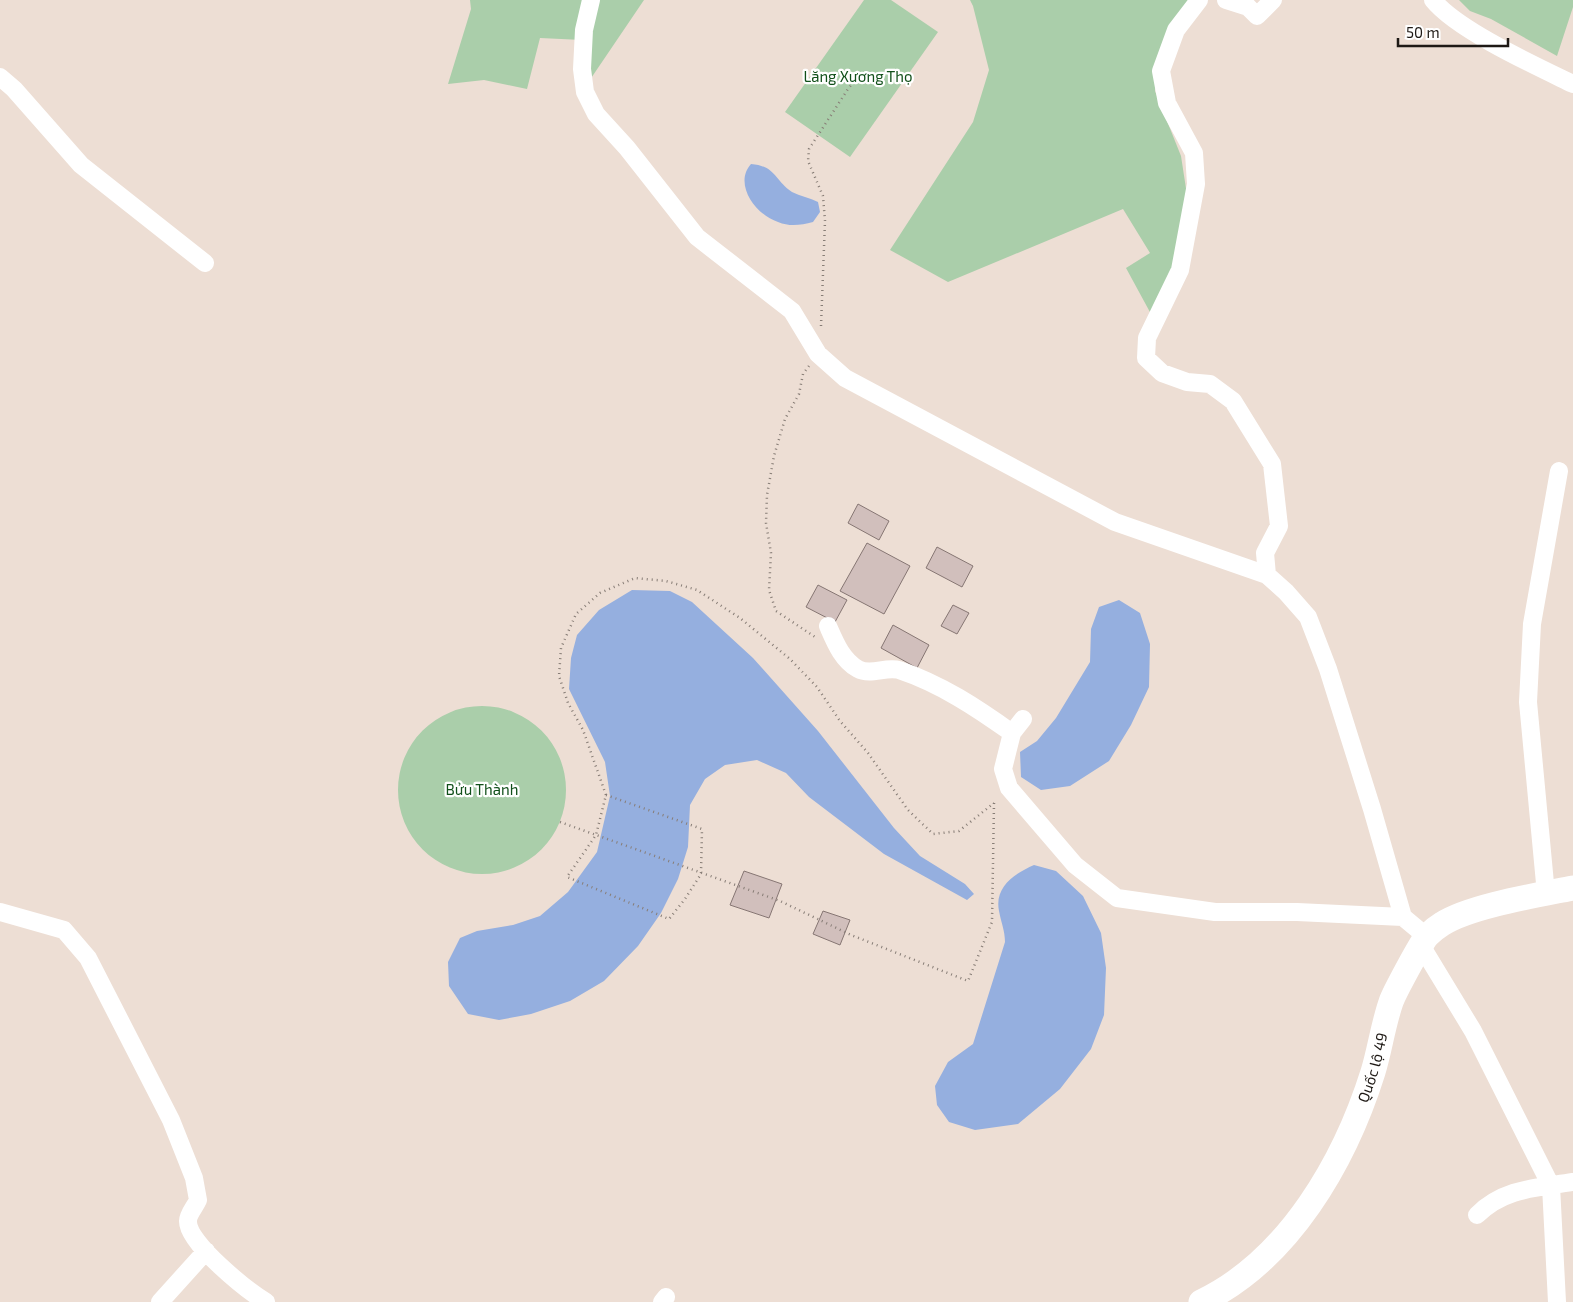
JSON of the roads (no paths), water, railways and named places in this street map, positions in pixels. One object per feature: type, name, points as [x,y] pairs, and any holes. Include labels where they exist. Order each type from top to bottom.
[{"type":"highway","name":"Quốc lộ 49","points":[[1201,1302],[1215,1296],[1259,1262],[1308,1208],[1340,1157],[1373,1071],[1391,1000],[1424,942],[1442,924],[1462,914],[1573,888]]},
{"type":"street","points":[[591,0],[584,30],[582,69],[585,92],[596,114],[627,148],[697,237],[792,311],[818,354],[845,378],[1115,522],[1267,576],[1286,592],[1308,617],[1328,669],[1366,790],[1402,917],[1424,942],[1473,1031],[1551,1186],[1557,1302]]},
{"type":"street","points":[[1199,0],[1176,30],[1161,71],[1167,103],[1194,154],[1196,184],[1180,270],[1147,338],[1146,358],[1162,373],[1187,382],[1210,384],[1233,401],[1272,464],[1279,526],[1265,553],[1267,576]]},
{"type":"street","points":[[1226,0],[1248,7],[1257,16],[1272,0]]},
{"type":"street","points":[[1433,0],[1441,10],[1481,36],[1573,84]]},
{"type":"street","points":[[0,77],[14,89],[81,165],[205,263]]},
{"type":"street","points":[[1546,894],[1528,702],[1532,624],[1559,471]]},
{"type":"street","points":[[828,626],[837,647],[859,669],[872,672],[894,669],[909,674],[965,700],[1012,733]]},
{"type":"street","points":[[1023,719],[1012,733],[1003,769],[1008,788],[1075,866],[1117,898],[1215,912],[1297,912],[1402,917]]},
{"type":"street","points":[[0,912],[64,930],[88,958],[177,1136],[198,1194],[198,1200],[189,1216],[189,1229],[206,1251],[242,1287],[266,1302]]},
{"type":"street","points":[[1477,1215],[1490,1202],[1518,1190],[1573,1182]]},
{"type":"street","points":[[160,1302],[206,1251]]},
{"type":"water","points":[[751,164],[759,165],[770,171],[792,192],[818,202],[820,212],[813,222],[787,225],[762,213],[755,206],[746,189],[746,172]]},
{"type":"water","points":[[632,590],[670,591],[692,602],[753,658],[818,731],[894,828],[920,856],[965,884],[974,894],[967,900],[884,854],[809,797],[786,773],[757,760],[725,765],[705,779],[690,805],[688,847],[678,879],[661,913],[638,946],[604,981],[570,1001],[531,1014],[499,1020],[468,1014],[449,986],[448,962],[460,938],[477,931],[513,925],[540,916],[568,892],[597,852],[610,796],[605,762],[569,689],[571,658],[577,635],[599,610]]},
{"type":"water","points":[[1119,600],[1140,613],[1150,644],[1149,687],[1131,725],[1109,761],[1070,786],[1041,790],[1021,777],[1020,752],[1037,741],[1056,718],[1090,662],[1091,629],[1099,607]]},
{"type":"water","points":[[1034,865],[1056,871],[1083,896],[1101,933],[1106,968],[1104,1015],[1091,1049],[1060,1089],[1018,1124],[975,1130],[949,1122],[937,1105],[935,1086],[948,1062],[973,1044],[1005,942],[998,902],[1000,894],[1014,876]]},
{"type":"park label","name":"Lăng Xương Thọ","points":[[858,77]]},
{"type":"park label","name":"Bửu Thành","points":[[482,790]]}]
